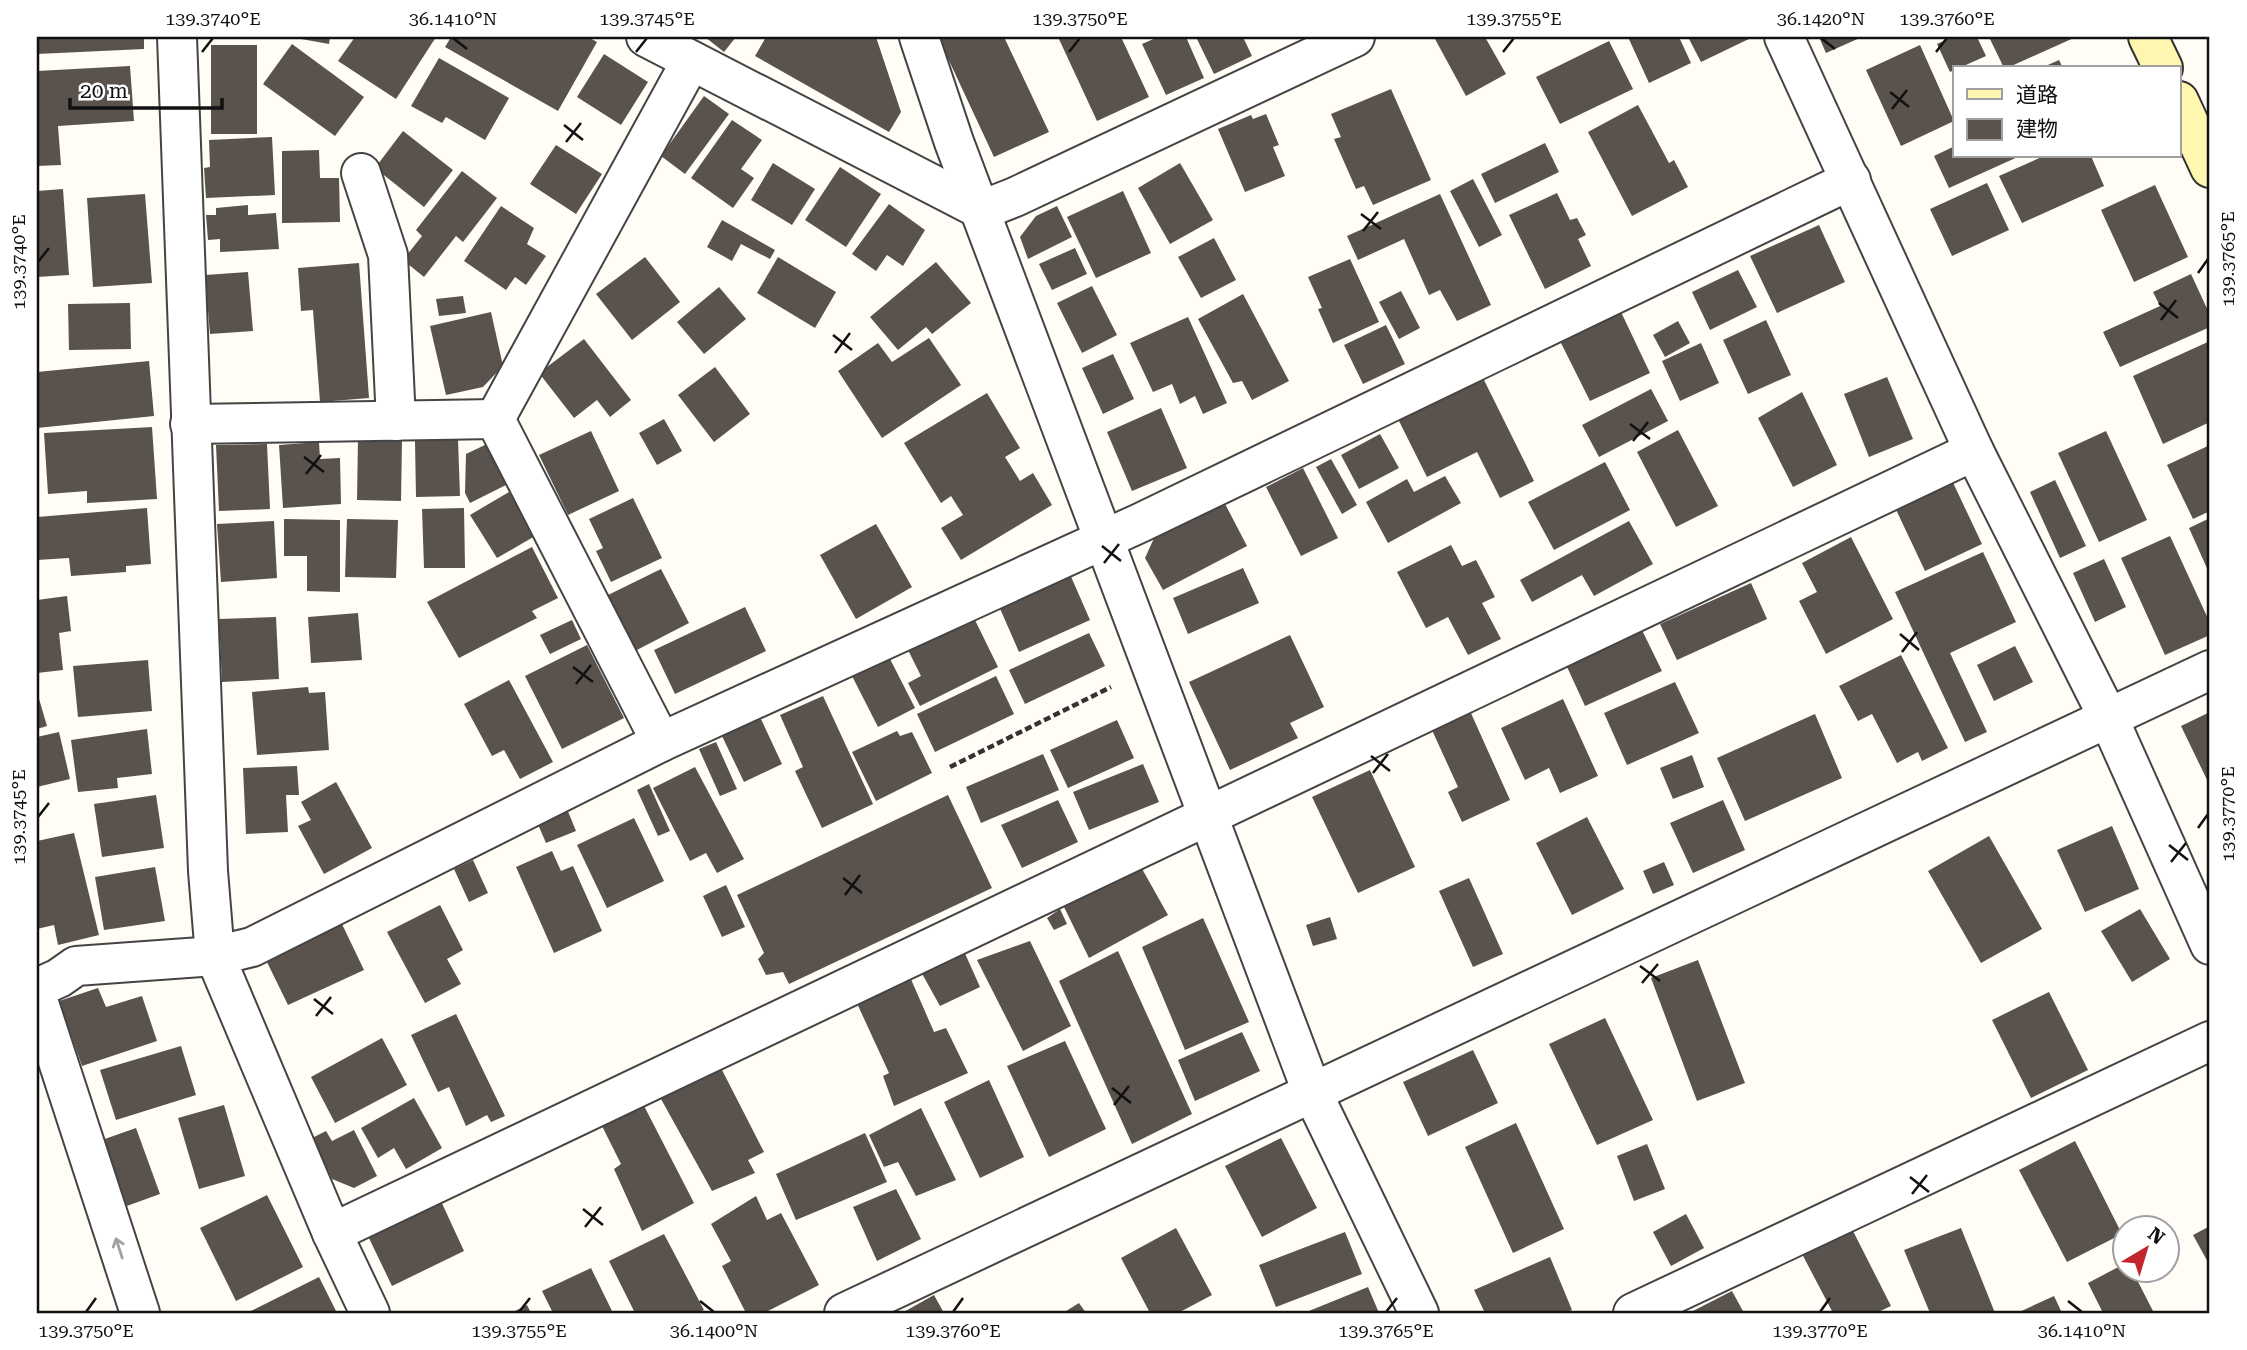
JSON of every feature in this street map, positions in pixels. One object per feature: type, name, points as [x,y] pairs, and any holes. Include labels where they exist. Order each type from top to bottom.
[{"type":"street","points":[[177,37],[208,871],[215,956],[332,1233],[370,1313]]},
{"type":"street","points":[[646,37],[982,210],[1355,37]]},
{"type":"street","points":[[919,37],[954,142],[1210,815],[1312,1092],[1419,1313]]},
{"type":"street","points":[[1784,37],[1852,180],[1974,451],[2108,717],[2210,945]]},
{"type":"street","points":[[2148,37],[2162,66]]},
{"type":"street","points":[[495,419],[691,61]]},
{"type":"street","points":[[2180,103],[2210,168]]},
{"type":"street","points":[[360,173],[388,255],[396,421]]},
{"type":"street","points":[[37,988],[76,966],[215,956],[252,947],[661,742],[1105,540],[1852,180]]},
{"type":"street","points":[[190,424],[495,419]]},
{"type":"street","points":[[495,419],[661,742]]},
{"type":"street","points":[[332,1233],[1974,451]]},
{"type":"street","points":[[844,1313],[2210,670]]},
{"type":"street","points":[[37,997],[140,1313]]},
{"type":"street","points":[[1633,1313],[2210,1041]]},
{"type":"path","points":[[950,767],[1153,667]]},
{"type":"building","points":[[37,37],[144,37],[144,49],[37,54]]},
{"type":"building","points":[[290,37],[330,37],[329,44]]},
{"type":"building","points":[[355,37],[436,37],[396,99],[338,61]]},
{"type":"building","points":[[451,37],[588,37],[597,42],[558,111],[445,47]]},
{"type":"building","points":[[705,37],[736,37],[724,52]]},
{"type":"building","points":[[766,37],[876,37],[901,112],[889,132],[755,56]]},
{"type":"building","points":[[938,37],[1004,37],[1049,132],[994,157]]},
{"type":"building","points":[[1058,37],[1121,37],[1149,97],[1097,121]]},
{"type":"building","points":[[1158,37],[1186,37],[1204,78],[1166,95],[1142,44]]},
{"type":"building","points":[[1196,37],[1243,37],[1252,56],[1214,74]]},
{"type":"building","points":[[1485,37],[1506,74],[1466,96],[1435,39]]},
{"type":"building","points":[[1628,37],[1679,37],[1691,63],[1649,83]]},
{"type":"building","points":[[1688,37],[1753,37],[1701,62]]},
{"type":"building","points":[[1819,37],[1862,37],[1826,53]]},
{"type":"building","points":[[1952,37],[1977,37],[1986,56],[1964,66],[1953,66],[1950,72],[1937,44]]},
{"type":"building","points":[[1989,37],[2076,37],[2011,66],[2003,66]]},
{"type":"building","points":[[1609,41],[1633,89],[1560,124],[1536,77]]},
{"type":"building","points":[[292,44],[364,97],[335,136],[263,84]]},
{"type":"building","points":[[211,45],[257,45],[257,134],[211,134]]},
{"type":"building","points":[[1920,45],[1953,121],[1901,146],[1866,70]]},
{"type":"building","points":[[604,54],[648,82],[621,125],[577,97]]},
{"type":"building","points":[[439,58],[509,98],[485,140],[446,117],[442,123],[411,106]]},
{"type":"building","points":[[2059,60],[2062,66],[2046,66]]},
{"type":"building","points":[[130,66],[134,121],[58,126],[61,165],[37,166],[37,71]]},
{"type":"building","points":[[1391,89],[1431,180],[1373,205],[1364,186],[1356,189],[1334,139],[1341,137],[1331,114]]},
{"type":"building","points":[[704,96],[729,114],[685,174],[661,156]]},
{"type":"building","points":[[1638,105],[1669,163],[1674,160],[1688,187],[1632,216],[1588,132]]},
{"type":"building","points":[[1266,114],[1279,145],[1273,147],[1285,176],[1245,192],[1218,129],[1251,115],[1253,119]]},
{"type":"building","points":[[732,120],[762,140],[741,169],[754,178],[733,208],[691,178]]},
{"type":"building","points":[[403,131],[453,170],[424,207],[375,168]]},
{"type":"building","points":[[272,137],[275,195],[206,198],[204,168],[210,167],[209,140]]},
{"type":"building","points":[[1545,143],[1559,172],[1495,203],[1481,174]]},
{"type":"building","points":[[556,145],[602,174],[576,214],[530,184]]},
{"type":"building","points":[[1953,147],[1953,158],[2016,158],[1949,188],[1934,156]]},
{"type":"building","points":[[319,150],[320,178],[339,178],[340,222],[282,223],[282,151]]},
{"type":"building","points":[[2040,158],[2092,158],[2104,186],[2022,223],[1999,176]]},
{"type":"building","points":[[773,163],[815,189],[792,225],[751,200]]},
{"type":"building","points":[[1180,163],[1213,220],[1170,244],[1138,188]]},
{"type":"building","points":[[840,167],[881,194],[846,247],[805,220]]},
{"type":"building","points":[[462,171],[497,198],[463,242],[456,236],[424,277],[403,260],[422,236],[416,230]]},
{"type":"building","points":[[1473,179],[1502,235],[1479,247],[1450,191]]},
{"type":"building","points":[[1987,183],[2009,230],[1952,256],[1930,209]]},
{"type":"building","points":[[2155,185],[2188,257],[2134,282],[2101,210]]},
{"type":"building","points":[[63,189],[69,275],[37,277],[37,191]]},
{"type":"building","points":[[1123,191],[1151,253],[1096,278],[1067,217]]},
{"type":"building","points":[[1557,193],[1570,220],[1577,218],[1586,235],[1578,239],[1591,266],[1545,289],[1509,215]]},
{"type":"building","points":[[145,194],[152,283],[93,287],[87,198]]},
{"type":"building","points":[[1440,194],[1491,305],[1457,321],[1440,290],[1429,295],[1404,239],[1358,260],[1347,236]]},
{"type":"building","points":[[889,204],[925,230],[903,266],[887,255],[876,271],[852,254]]},
{"type":"building","points":[[248,205],[248,215],[276,213],[279,249],[220,252],[220,239],[208,240],[206,215],[216,215],[216,208]]},
{"type":"building","points":[[501,206],[534,228],[527,244],[546,256],[526,285],[515,277],[506,290],[464,261]]},
{"type":"building","points":[[1057,206],[1072,237],[1028,259],[1020,237],[1036,216]]},
{"type":"building","points":[[722,220],[775,250],[770,259],[741,244],[732,261],[707,247]]},
{"type":"building","points":[[1819,225],[1845,282],[1777,313],[1750,256]]},
{"type":"building","points":[[1214,238],[1236,280],[1201,298],[1178,257]]},
{"type":"building","points":[[1075,248],[1087,274],[1052,290],[1039,264]]},
{"type":"building","points":[[645,257],[680,302],[632,340],[596,294]]},
{"type":"building","points":[[778,257],[836,292],[815,328],[757,293]]},
{"type":"building","points":[[1350,259],[1379,322],[1333,343],[1318,309],[1322,308],[1308,277]]},
{"type":"building","points":[[936,262],[971,303],[932,334],[926,327],[898,350],[870,317]]},
{"type":"building","points":[[359,263],[369,398],[320,402],[313,310],[301,311],[298,268]]},
{"type":"building","points":[[1738,270],[1757,307],[1710,330],[1692,292]]},
{"type":"building","points":[[248,272],[253,331],[210,334],[205,275]]},
{"type":"building","points":[[2191,274],[2210,315],[2210,327],[2120,367],[2103,332],[2160,306],[2153,292]]},
{"type":"building","points":[[1092,286],[1117,335],[1082,353],[1057,303]]},
{"type":"building","points":[[719,287],[746,319],[704,354],[677,322]]},
{"type":"building","points":[[1401,291],[1420,328],[1399,339],[1379,302]]},
{"type":"building","points":[[1243,294],[1289,381],[1252,400],[1242,381],[1233,383],[1198,319]]},
{"type":"building","points":[[463,296],[466,313],[439,316],[436,299]]},
{"type":"building","points":[[130,303],[131,349],[69,350],[68,304]]},
{"type":"building","points":[[491,312],[503,366],[483,387],[446,395],[430,326]]},
{"type":"building","points":[[1621,312],[1650,373],[1590,401],[1560,341]]},
{"type":"building","points":[[1188,317],[1227,403],[1203,414],[1195,396],[1180,404],[1172,384],[1153,392],[1130,343]]},
{"type":"building","points":[[1766,320],[1791,375],[1748,394],[1723,340]]},
{"type":"building","points":[[1678,321],[1690,343],[1665,357],[1653,335]]},
{"type":"building","points":[[1386,325],[1405,364],[1363,384],[1344,345]]},
{"type":"building","points":[[929,338],[961,385],[882,438],[838,371],[878,343],[892,362]]},
{"type":"building","points":[[584,339],[631,400],[610,417],[597,400],[574,418],[539,373]]},
{"type":"building","points":[[2210,341],[2210,422],[2163,444],[2133,376]]},
{"type":"building","points":[[1701,343],[1719,383],[1680,401],[1662,361]]},
{"type":"building","points":[[1113,354],[1134,399],[1103,414],[1082,368]]},
{"type":"building","points":[[149,361],[154,416],[37,428],[37,372]]},
{"type":"building","points":[[715,367],[750,414],[714,442],[678,395]]},
{"type":"building","points":[[1887,377],[1913,439],[1869,457],[1844,394]]},
{"type":"building","points":[[1483,378],[1534,481],[1500,498],[1477,452],[1427,477],[1398,419]]},
{"type":"building","points":[[1651,389],[1668,421],[1599,457],[1582,425]]},
{"type":"building","points":[[1802,392],[1837,465],[1793,487],[1758,418]]},
{"type":"building","points":[[987,393],[1020,448],[1005,457],[1020,481],[1033,473],[1052,505],[961,560],[941,528],[963,515],[951,496],[941,503],[904,443]]},
{"type":"building","points":[[1161,408],[1187,468],[1132,491],[1107,432]]},
{"type":"building","points":[[664,419],[682,451],[657,465],[639,433]]},
{"type":"building","points":[[152,427],[157,499],[87,503],[87,491],[48,494],[44,433]]},
{"type":"building","points":[[1678,430],[1718,506],[1676,527],[1637,452]]},
{"type":"building","points":[[591,431],[619,491],[568,515],[539,455]]},
{"type":"building","points":[[2106,431],[2147,520],[2099,542],[2058,453]]},
{"type":"building","points":[[1380,434],[1399,468],[1359,489],[1341,455]]},
{"type":"building","points":[[358,438],[402,439],[401,501],[357,500]]},
{"type":"building","points":[[458,439],[460,496],[416,497],[415,441]]},
{"type":"building","points":[[319,442],[320,459],[340,458],[341,504],[283,508],[279,445]]},
{"type":"building","points":[[267,444],[270,509],[219,511],[216,445]]},
{"type":"building","points":[[487,444],[506,485],[470,503],[465,493],[466,454]]},
{"type":"building","points":[[2210,445],[2210,511],[2193,519],[2167,465]]},
{"type":"building","points":[[1331,459],[1357,505],[1342,514],[1316,467]]},
{"type":"building","points":[[1605,462],[1630,510],[1554,550],[1528,502]]},
{"type":"building","points":[[1303,468],[1338,538],[1301,556],[1266,487]]},
{"type":"building","points":[[1948,472],[1982,544],[1925,571],[1891,499]]},
{"type":"building","points":[[1445,476],[1461,503],[1388,543],[1366,502],[1407,479],[1414,492]]},
{"type":"building","points":[[2055,480],[2086,546],[2060,558],[2030,492]]},
{"type":"building","points":[[509,492],[535,536],[497,558],[470,515]]},
{"type":"building","points":[[633,498],[662,558],[611,582],[596,551],[603,548],[589,519]]},
{"type":"building","points":[[1223,500],[1247,546],[1163,590],[1145,558],[1155,536]]},
{"type":"building","points":[[147,508],[151,564],[126,566],[126,572],[71,576],[69,558],[37,560],[37,517]]},
{"type":"building","points":[[464,508],[465,568],[424,568],[422,509]]},
{"type":"building","points":[[2210,518],[2210,575],[2189,528]]},
{"type":"building","points":[[284,519],[340,520],[340,592],[307,591],[307,556],[284,556]]},
{"type":"building","points":[[347,519],[398,520],[396,578],[345,577]]},
{"type":"building","points":[[274,521],[277,578],[221,582],[217,524]]},
{"type":"building","points":[[1629,521],[1653,564],[1594,596],[1582,575],[1532,602],[1520,580]]},
{"type":"building","points":[[876,524],[912,587],[856,619],[820,555]]},
{"type":"building","points":[[2170,536],[2210,623],[2210,635],[2165,655],[2121,558]]},
{"type":"building","points":[[1851,537],[1893,619],[1826,654],[1799,601],[1817,592],[1802,563]]},
{"type":"building","points":[[1451,545],[1462,566],[1476,560],[1495,597],[1482,603],[1501,639],[1468,655],[1448,617],[1426,628],[1397,572]]},
{"type":"building","points":[[532,547],[558,598],[532,611],[537,618],[459,658],[427,602]]},
{"type":"building","points":[[1983,552],[2016,622],[1950,653],[1987,732],[1965,742],[1895,592]]},
{"type":"building","points":[[2104,559],[2126,607],[2095,622],[2073,573]]},
{"type":"building","points":[[1243,568],[1259,603],[1188,634],[1173,598]]},
{"type":"building","points":[[661,569],[689,623],[633,652],[604,597]]},
{"type":"building","points":[[1069,572],[1090,620],[1019,652],[998,604]]},
{"type":"building","points":[[1751,583],[1767,619],[1677,660],[1660,624]]},
{"type":"building","points":[[67,596],[71,631],[59,633],[63,670],[37,673],[37,600]]},
{"type":"building","points":[[745,607],[766,651],[675,694],[654,650]]},
{"type":"building","points":[[358,613],[362,660],[311,663],[308,617]]},
{"type":"building","points":[[276,617],[279,679],[222,682],[219,619]]},
{"type":"building","points":[[974,618],[998,667],[920,706],[908,683],[921,676],[908,650]]},
{"type":"building","points":[[572,620],[581,639],[550,654],[540,635]]},
{"type":"building","points":[[1638,622],[1662,671],[1585,706],[1562,656]]},
{"type":"building","points":[[1089,633],[1105,666],[1025,704],[1009,670]]},
{"type":"building","points":[[1290,635],[1324,707],[1290,723],[1298,738],[1230,770],[1189,682]]},
{"type":"building","points":[[587,645],[624,718],[562,749],[525,676]]},
{"type":"building","points":[[2015,646],[2033,682],[1994,701],[1977,665]]},
{"type":"building","points":[[888,655],[915,708],[878,727],[851,674]]},
{"type":"building","points":[[1901,655],[1948,748],[1922,761],[1918,752],[1897,763],[1872,714],[1858,721],[1839,686]]},
{"type":"building","points":[[148,660],[152,711],[78,717],[73,666]]},
{"type":"building","points":[[996,676],[1014,714],[935,752],[917,714]]},
{"type":"building","points":[[509,680],[553,762],[520,779],[504,750],[492,756],[464,704]]},
{"type":"building","points":[[1675,682],[1699,733],[1627,765],[1604,713]]},
{"type":"building","points":[[308,687],[309,693],[325,692],[329,750],[257,755],[252,692]]},
{"type":"building","points":[[37,692],[47,726],[37,729]]},
{"type":"building","points":[[823,696],[873,804],[822,828],[795,771],[803,767],[780,715]]},
{"type":"building","points":[[1563,699],[1598,776],[1560,793],[1549,768],[1525,780],[1501,728]]},
{"type":"building","points":[[1470,711],[1510,800],[1462,822],[1448,792],[1458,787],[1431,728]]},
{"type":"building","points":[[2210,712],[2210,786],[2181,726]]},
{"type":"building","points":[[1815,714],[1842,778],[1745,821],[1717,758]]},
{"type":"building","points":[[761,719],[782,764],[744,782],[722,736]]},
{"type":"building","points":[[1117,720],[1134,758],[1068,788],[1050,750]]},
{"type":"building","points":[[147,729],[152,774],[117,778],[118,788],[78,792],[71,740]]},
{"type":"building","points":[[897,731],[900,736],[912,732],[932,773],[876,801],[852,752]]},
{"type":"building","points":[[59,732],[70,779],[37,787],[37,737]]},
{"type":"building","points":[[716,742],[737,789],[720,796],[699,749]]},
{"type":"building","points":[[1043,754],[1059,790],[981,823],[966,787]]},
{"type":"building","points":[[1692,755],[1704,787],[1673,799],[1660,768]]},
{"type":"building","points":[[1143,764],[1159,802],[1089,830],[1073,792]]},
{"type":"building","points":[[297,766],[299,795],[286,795],[288,832],[246,834],[243,768]]},
{"type":"building","points":[[695,767],[744,859],[717,873],[706,853],[690,861],[653,788]]},
{"type":"building","points":[[1370,770],[1415,867],[1358,893],[1312,797]]},
{"type":"building","points":[[336,782],[372,848],[324,874],[298,826],[311,820],[301,802]]},
{"type":"building","points":[[649,784],[670,831],[658,836],[637,790]]},
{"type":"building","points":[[156,795],[164,848],[102,857],[94,804]]},
{"type":"building","points":[[948,795],[992,888],[789,984],[783,972],[766,975],[758,959],[764,953],[737,895]]},
{"type":"building","points":[[1058,800],[1078,842],[1022,868],[1001,825]]},
{"type":"building","points":[[1723,800],[1745,850],[1693,873],[1670,823]]},
{"type":"building","points":[[567,809],[576,831],[546,843],[537,822]]},
{"type":"building","points":[[1587,817],[1624,889],[1572,915],[1536,843]]},
{"type":"building","points":[[634,818],[664,881],[607,908],[577,845]]},
{"type":"building","points":[[2112,826],[2139,889],[2085,912],[2057,850]]},
{"type":"building","points":[[74,833],[99,935],[58,945],[54,925],[37,929],[37,841]]},
{"type":"building","points":[[1989,836],[2042,929],[1981,963],[1928,871]]},
{"type":"building","points":[[552,851],[561,871],[573,866],[602,931],[554,953],[516,867]]},
{"type":"building","points":[[473,860],[488,893],[469,902],[454,869]]},
{"type":"building","points":[[1664,862],[1674,885],[1653,894],[1643,871]]},
{"type":"building","points":[[155,867],[165,921],[104,930],[95,877]]},
{"type":"building","points":[[1141,867],[1168,915],[1089,958],[1064,907]]},
{"type":"building","points":[[1469,878],[1503,954],[1473,967],[1439,891]]},
{"type":"building","points":[[726,885],[745,927],[722,937],[703,896]]},
{"type":"building","points":[[440,905],[463,950],[447,959],[461,984],[425,1003],[387,932]]},
{"type":"building","points":[[1060,909],[1067,924],[1054,930],[1047,918]]},
{"type":"building","points":[[2140,909],[2170,959],[2132,982],[2101,931]]},
{"type":"building","points":[[1330,917],[1337,939],[1313,946],[1306,925]]},
{"type":"building","points":[[1203,918],[1249,1022],[1185,1050],[1142,947]]},
{"type":"building","points":[[341,922],[364,970],[288,1005],[265,958]]},
{"type":"building","points":[[1030,941],[1071,1026],[1023,1051],[977,960]]},
{"type":"building","points":[[963,949],[980,987],[940,1006],[920,970]]},
{"type":"building","points":[[1118,951],[1192,1114],[1132,1144],[1059,981]]},
{"type":"building","points":[[1698,960],[1745,1083],[1697,1101],[1651,978]]},
{"type":"building","points":[[910,977],[934,1032],[946,1028],[968,1073],[894,1106],[883,1076],[889,1073],[855,999]]},
{"type":"building","points":[[98,988],[106,1007],[142,996],[157,1041],[82,1066],[59,1001]]},
{"type":"building","points":[[2049,992],[2088,1070],[2031,1098],[1992,1020]]},
{"type":"building","points":[[456,1014],[505,1116],[491,1122],[487,1115],[466,1126],[449,1087],[438,1092],[411,1035]]},
{"type":"building","points":[[1605,1018],[1653,1120],[1597,1145],[1549,1044]]},
{"type":"building","points":[[1242,1032],[1260,1071],[1195,1101],[1178,1060]]},
{"type":"building","points":[[382,1038],[407,1085],[335,1123],[311,1077]]},
{"type":"building","points":[[1065,1041],[1106,1129],[1049,1157],[1007,1066]]},
{"type":"building","points":[[181,1046],[196,1095],[116,1120],[100,1070]]},
{"type":"building","points":[[1473,1050],[1498,1103],[1428,1136],[1403,1082]]},
{"type":"building","points":[[722,1070],[764,1152],[748,1160],[755,1173],[712,1191],[661,1099]]},
{"type":"building","points":[[989,1080],[1024,1157],[980,1178],[944,1102]]},
{"type":"building","points":[[414,1098],[442,1148],[406,1169],[394,1148],[378,1158],[361,1128]]},
{"type":"building","points":[[641,1100],[694,1203],[642,1231],[614,1169],[621,1164],[598,1118]]},
{"type":"building","points":[[224,1105],[245,1176],[199,1189],[178,1118]]},
{"type":"building","points":[[921,1108],[956,1180],[916,1196],[898,1162],[884,1167],[869,1135]]},
{"type":"building","points":[[1516,1123],[1564,1229],[1513,1253],[1465,1147]]},
{"type":"building","points":[[136,1128],[160,1194],[124,1207],[99,1141]]},
{"type":"building","points":[[354,1130],[377,1176],[354,1188],[332,1179],[312,1138],[326,1131],[332,1141]]},
{"type":"building","points":[[865,1133],[887,1182],[796,1220],[776,1174]]},
{"type":"building","points":[[1281,1138],[1317,1208],[1262,1237],[1225,1166]]},
{"type":"building","points":[[2075,1141],[2112,1214],[2110,1240],[2067,1262],[2019,1170]]},
{"type":"building","points":[[1647,1144],[1665,1189],[1634,1201],[1617,1156]]},
{"type":"building","points":[[896,1189],[921,1239],[877,1261],[853,1207]]},
{"type":"building","points":[[267,1195],[303,1267],[236,1301],[200,1228]]},
{"type":"building","points":[[756,1196],[767,1220],[781,1213],[819,1285],[764,1313],[746,1313],[722,1266],[731,1261],[711,1224]]},
{"type":"building","points":[[440,1199],[464,1251],[392,1286],[367,1234]]},
{"type":"building","points":[[1686,1214],[1704,1248],[1671,1266],[1653,1232]]},
{"type":"building","points":[[2210,1226],[2210,1266],[2193,1235]]},
{"type":"building","points":[[1851,1227],[1891,1306],[1876,1313],[1833,1313],[1801,1252]]},
{"type":"building","points":[[1176,1228],[1212,1295],[1178,1313],[1150,1313],[1121,1258]]},
{"type":"building","points":[[1961,1228],[1995,1313],[1930,1313],[1904,1250]]},
{"type":"building","points":[[1345,1232],[1362,1274],[1276,1307],[1259,1265]]},
{"type":"building","points":[[664,1234],[704,1310],[698,1313],[635,1313],[609,1261]]},
{"type":"building","points":[[1550,1257],[1572,1310],[1564,1313],[1485,1313],[1474,1290]]},
{"type":"building","points":[[591,1268],[613,1313],[553,1313],[542,1291]]},
{"type":"building","points":[[2110,1271],[2110,1284],[2139,1284],[2154,1313],[2103,1313],[2088,1283]]},
{"type":"building","points":[[319,1277],[337,1313],[247,1313]]},
{"type":"building","points":[[1368,1287],[1379,1313],[1304,1313]]},
{"type":"building","points":[[1732,1291],[1744,1313],[1689,1313]]},
{"type":"building","points":[[934,1295],[944,1313],[902,1313]]},
{"type":"building","points":[[2054,1296],[2062,1313],[2017,1313]]},
{"type":"building","points":[[1079,1303],[1086,1313],[1063,1313]]},
{"type":"building","points":[[527,1305],[531,1313],[511,1313]]}]
